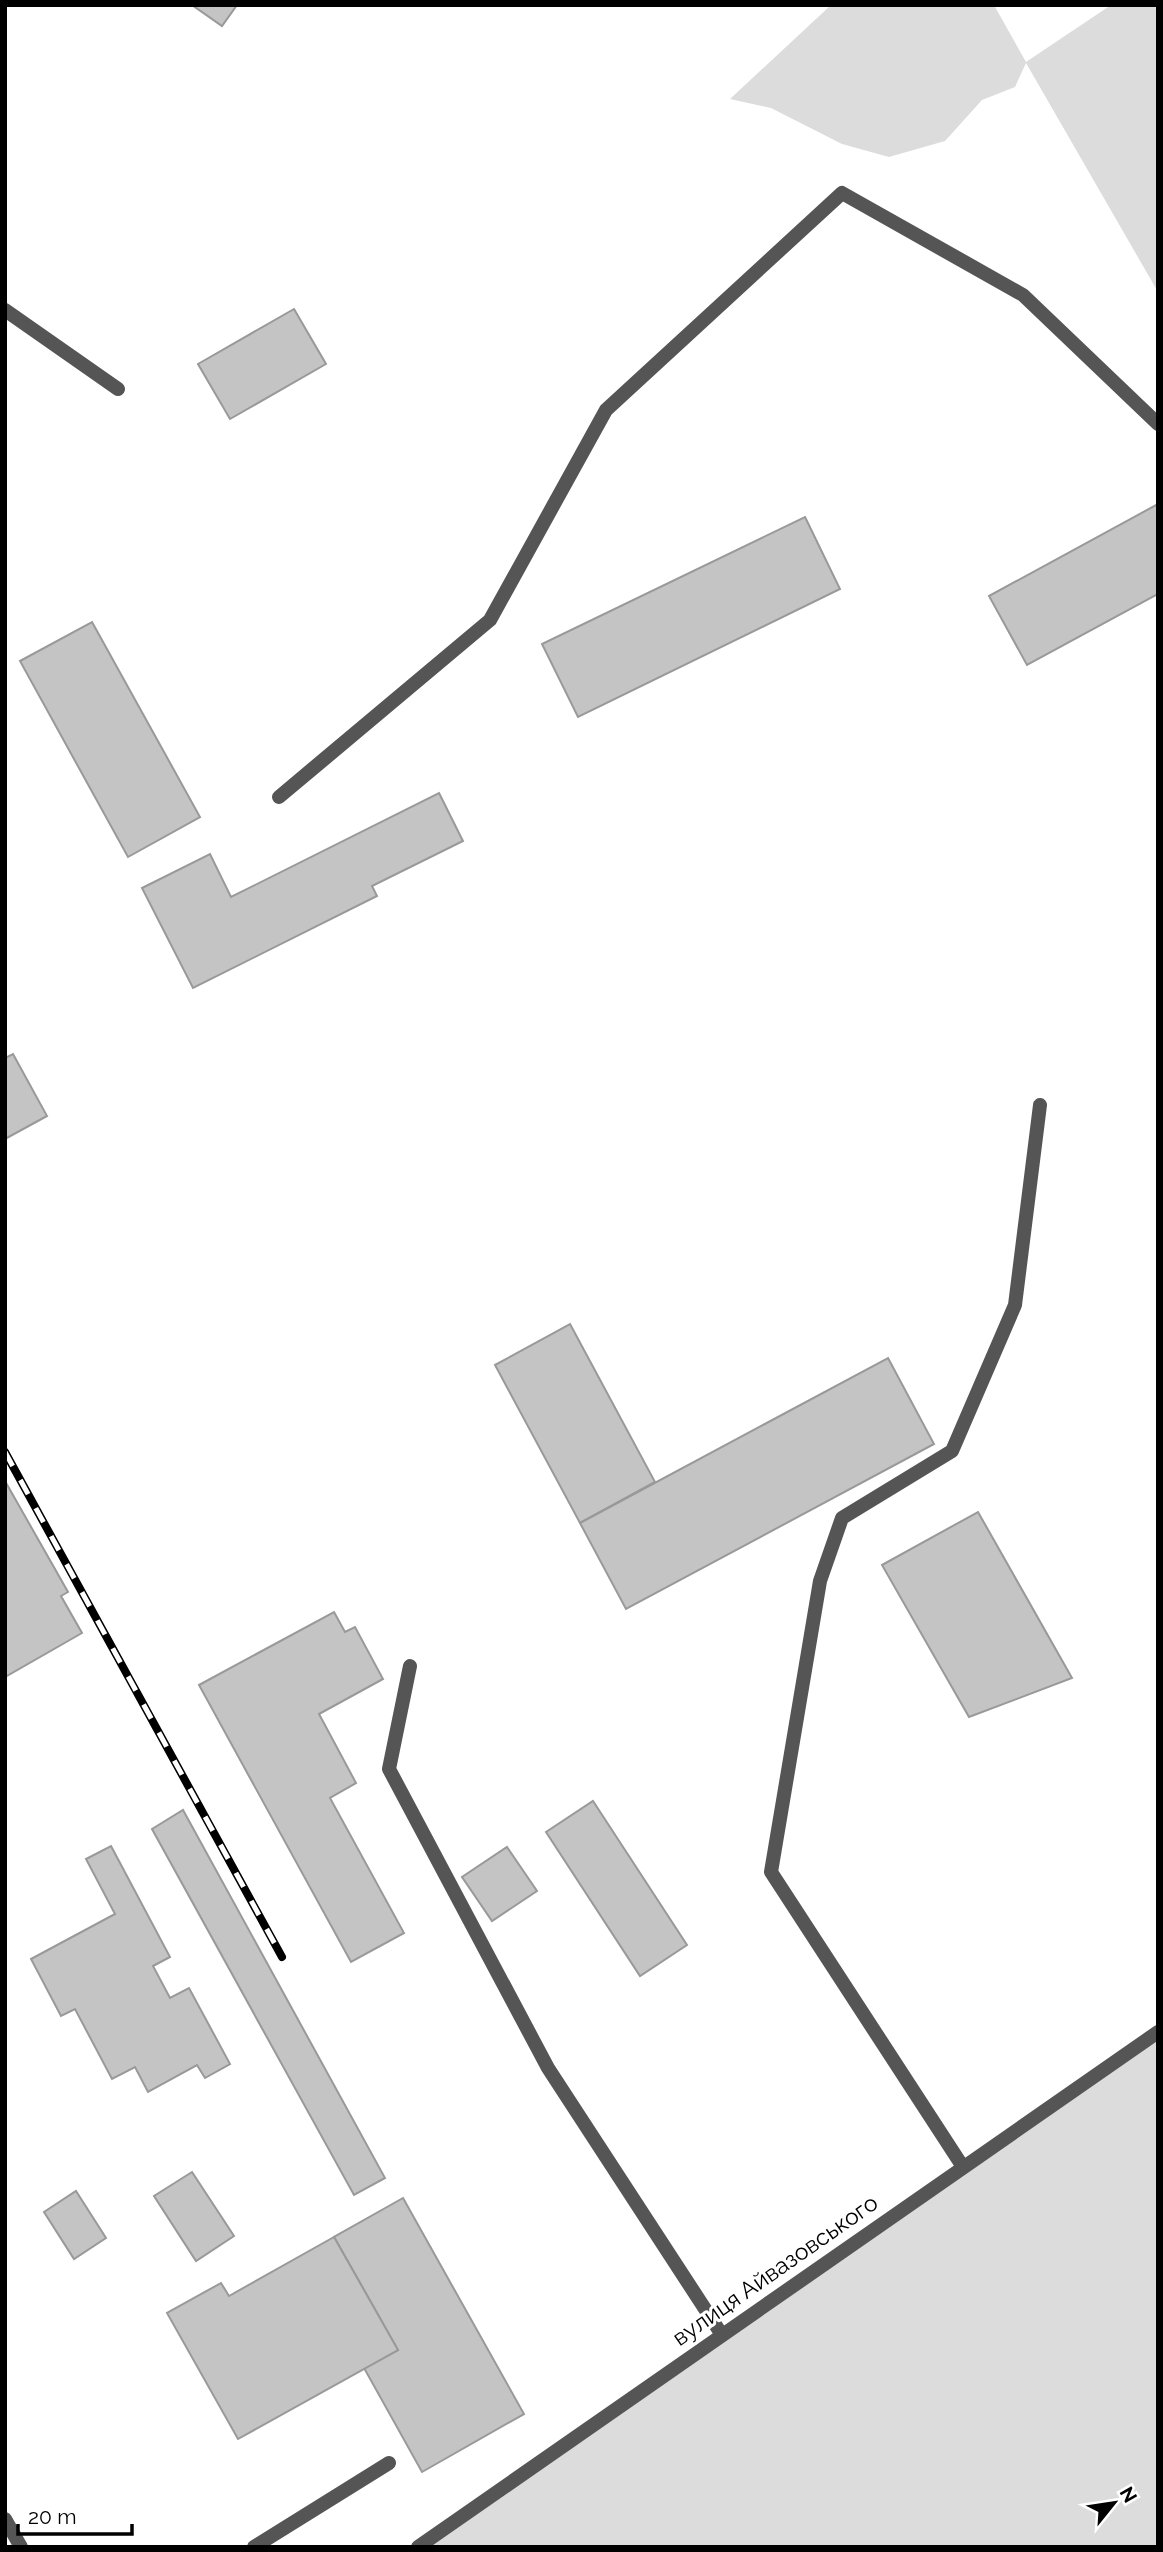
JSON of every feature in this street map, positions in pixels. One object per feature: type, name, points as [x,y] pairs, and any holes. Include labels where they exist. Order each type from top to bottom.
[{"type":"lane","points":[[279,797],[490,620],[606,410],[842,193],[1023,295],[1158,424]]},
{"type":"lane","points":[[5,310],[118,389]]},
{"type":"lane","points":[[963,2167],[771,1872],[824,1569],[842,1518],[952,1451],[1015,1305],[1040,1105]]},
{"type":"lane","points":[[411,1666],[389,1769],[548,2068],[722,2335]]},
{"type":"lane","name":"вулиця Айвазовського","points":[[418,2547],[1158,2032]]},
{"type":"lane","points":[[254,2547],[389,2463]]},
{"type":"lane","points":[[5,2519],[21,2547]]},
{"type":"shaded area","points":[[831,5],[994,5],[1026,62],[1111,5],[1158,5],[1158,292],[1026,63],[1015,87],[982,100],[945,141],[889,157],[842,144],[771,108],[730,99]]},
{"type":"shaded area","points":[[1158,2032],[1158,2547],[418,2547]]},
{"type":"building","points":[[192,5],[237,5],[222,26]]},
{"type":"building","points":[[294,309],[326,364],[230,419],[198,364]]},
{"type":"building","points":[[1158,504],[1158,594],[1027,665],[989,596]]},
{"type":"building","points":[[805,517],[840,589],[578,717],[542,644]]},
{"type":"building","points":[[92,622],[200,817],[128,857],[20,661]]},
{"type":"building","points":[[439,793],[463,841],[372,886],[377,896],[193,988],[142,888],[210,854],[231,897]]},
{"type":"building","points":[[13,1054],[47,1116],[5,1139],[5,1058]]},
{"type":"building","points":[[570,1324],[655,1482],[580,1523],[495,1365]]},
{"type":"building","points":[[888,1358],[934,1444],[626,1609],[580,1523]]},
{"type":"building","points":[[5,1481],[68,1592],[61,1596],[82,1633],[5,1677]]},
{"type":"building","points":[[978,1512],[1072,1678],[969,1717],[882,1565]]},
{"type":"building","points":[[334,1612],[345,1632],[355,1627],[383,1679],[319,1714],[356,1783],[330,1798],[404,1933],[351,1962],[199,1685]]},
{"type":"building","points":[[593,1801],[687,1945],[640,1976],[546,1832]]},
{"type":"building","points":[[183,1810],[385,2178],[354,2195],[152,1829]]},
{"type":"building","points":[[111,1846],[170,1957],[153,1966],[170,1998],[189,1988],[230,2064],[205,2078],[197,2065],[148,2092],[135,2067],[112,2079],[75,2009],[61,2016],[31,1959],[115,1914],[86,1859]]},
{"type":"building","points":[[507,1847],[537,1891],[492,1921],[462,1877]]},
{"type":"building","points":[[192,2172],[234,2236],[196,2261],[154,2196]]},
{"type":"building","points":[[76,2191],[106,2238],[74,2259],[44,2212]]},
{"type":"building","points":[[403,2198],[524,2414],[422,2472],[364,2368],[398,2350],[334,2237]]},
{"type":"building","points":[[334,2237],[398,2350],[238,2439],[167,2313],[221,2283],[229,2296]]},
{"type":"railway","points":[[5,1452],[282,1957]]}]
